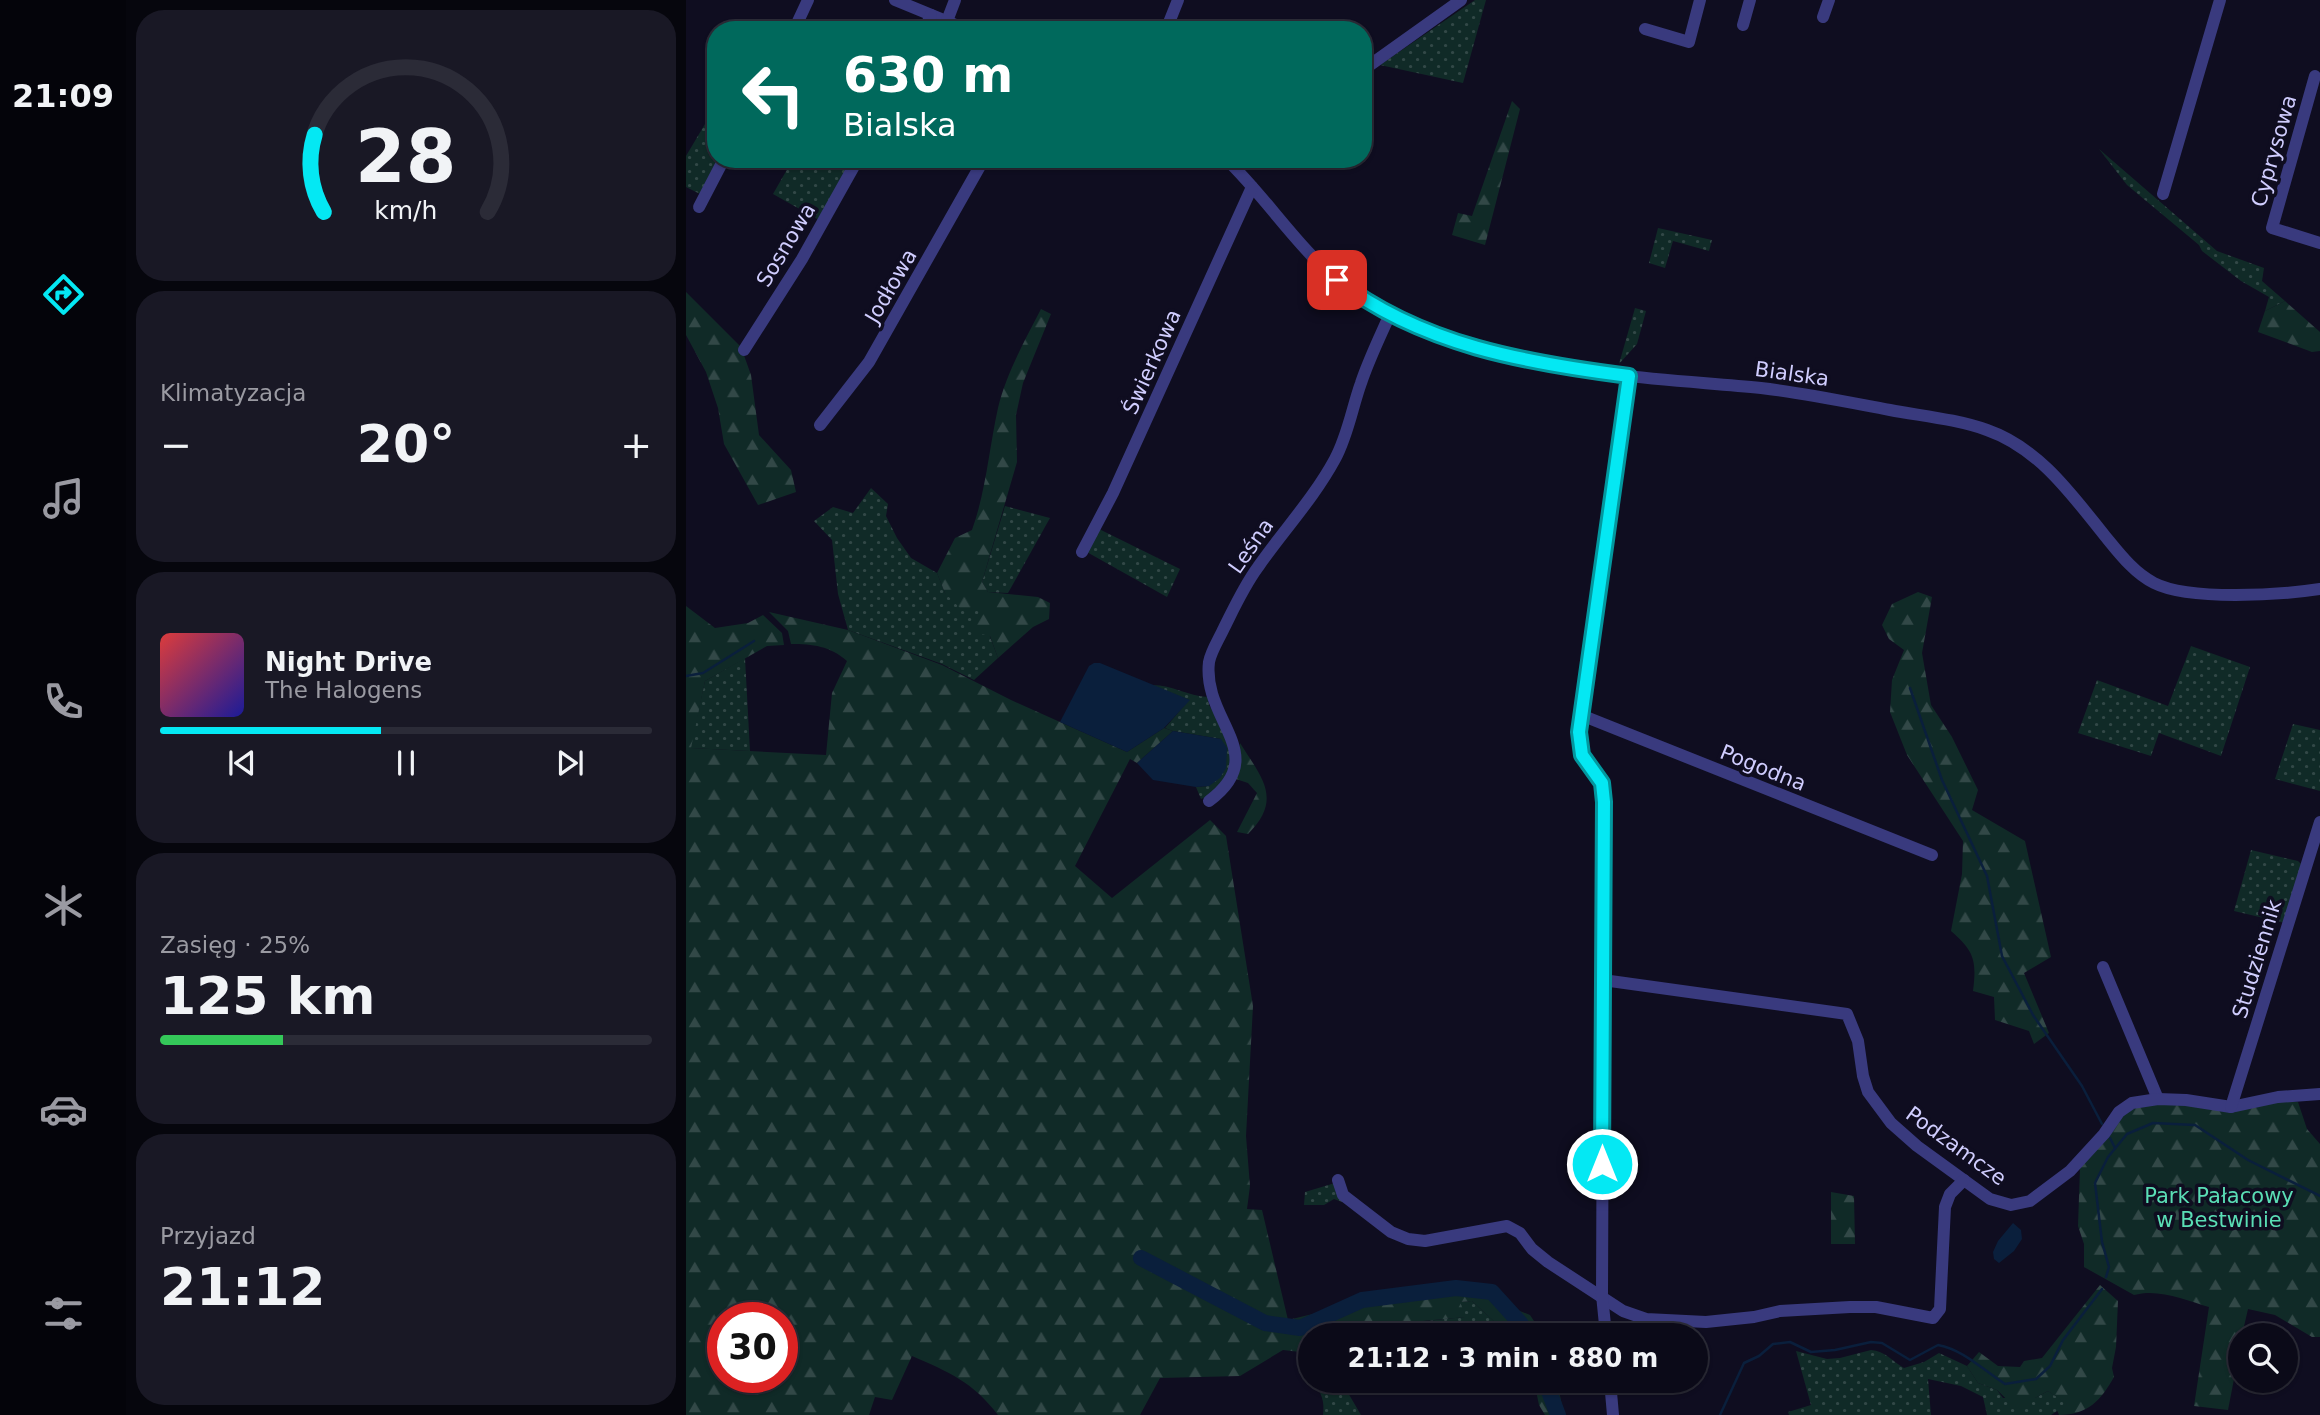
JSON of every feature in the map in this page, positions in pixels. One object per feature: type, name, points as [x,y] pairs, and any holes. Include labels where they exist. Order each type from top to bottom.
[{"type":"street","points":[[798,21],[808,0]]},
{"type":"street","points":[[895,0],[947,21],[955,0]]},
{"type":"street","points":[[1170,21],[1178,0]]},
{"type":"street","points":[[1372,64],[1461,0]]},
{"type":"street","points":[[1645,29],[1689,42],[1700,0]]},
{"type":"street","points":[[1743,25],[1750,0]]},
{"type":"street","points":[[1824,17],[1829,0]]},
{"type":"street","points":[[2163,194],[2220,0]]},
{"type":"street","points":[[929,21],[931,15]]},
{"type":"street","name":"Cyprysowa","points":[[2315,76],[2272,228],[2320,243]]},
{"type":"street","points":[[699,207],[719,168]]},
{"type":"street","name":"Sosnowa","points":[[744,350],[802,259],[853,168]]},
{"type":"street","name":"Jodłowa","points":[[820,425],[869,362],[979,168]]},
{"type":"street","name":"Bialska","points":[[1234,168],[1318,264],[1353,292],[1390,314],[1473,348],[1549,365],[1781,391],[1971,425],[2002,436],[2038,460],[2068,490],[2118,552],[2153,583],[2190,592],[2256,595],[2320,589]]},
{"type":"street","name":"Świerkowa","points":[[1082,552],[1113,493],[1252,187]]},
{"type":"street","name":"Leśna","points":[[1209,802],[1222,792],[1234,775],[1236,762],[1236,747],[1213,702],[1209,664],[1211,655],[1233,608],[1256,570],[1321,483],[1336,457],[1370,358],[1390,314]]},
{"type":"street","points":[[1605,1323],[1602,1295],[1604,802],[1602,783],[1582,755],[1579,732],[1629,376]]},
{"type":"street","name":"Pogodna","points":[[1581,715],[1932,855]]},
{"type":"street","name":"Studziennik","points":[[2231,1107],[2320,822]]},
{"type":"street","points":[[2103,967],[2158,1098]]},
{"type":"street","name":"Podzamcze","points":[[1602,980],[1847,1014],[1858,1041],[1868,1092],[1891,1123],[1917,1146],[1990,1199],[2011,1205],[2030,1201],[2070,1171],[2104,1134],[2119,1112],[2132,1103],[2158,1098],[2231,1107],[2278,1097],[2320,1094]]},
{"type":"street","points":[[1338,1180],[1343,1195],[1391,1232],[1425,1241],[1507,1226],[1514,1228],[1548,1262],[1623,1311],[1646,1319],[1678,1322],[1727,1320],[1780,1311],[1850,1307],[1876,1307],[1933,1318],[1940,1309],[1945,1207],[1950,1194],[1964,1180]]},
{"type":"street","points":[[1611,1393],[1613,1415]]},
{"type":"green space","points":[[1475,0],[1486,0],[1463,83],[1380,65]]},
{"type":"green space","points":[[1512,101],[1520,109],[1485,245],[1452,235],[1458,213],[1472,216]]},
{"type":"green space","points":[[705,124],[707,125],[707,168],[716,168],[702,195],[686,187],[686,156]]},
{"type":"green space","points":[[2099,149],[2217,251],[2264,268],[2262,281],[2285,301],[2265,311],[2269,297],[2241,281],[2202,251],[2199,245],[2127,185]]},
{"type":"green space","points":[[788,168],[850,168],[819,220],[773,194]]},
{"type":"green space","points":[[1658,228],[1712,240],[1709,251],[1673,241],[1665,268],[1649,263]]},
{"type":"green space","points":[[686,292],[741,347],[751,375],[759,435],[791,470],[796,492],[758,505],[724,444],[718,408],[706,372],[686,335]]},
{"type":"green space","points":[[2285,301],[2320,332],[2320,351],[2312,352],[2258,332],[2265,311]]},
{"type":"green space","points":[[1635,308],[1646,311],[1637,344],[1619,364]]},
{"type":"green space","points":[[1041,309],[1051,314],[1023,383],[1016,415],[1017,462],[982,582],[988,592],[1038,597],[1050,603],[1049,619],[1033,627],[998,658],[990,636],[972,632],[980,610],[962,610],[945,593],[937,573],[955,538],[972,530],[981,500],[1001,395],[1016,357]]},
{"type":"green space","points":[[871,488],[888,504],[886,516],[911,558],[937,573],[945,593],[980,610],[998,658],[974,680],[942,664],[848,630],[838,594],[832,540],[814,521],[833,507],[853,513]]},
{"type":"green space","points":[[1005,506],[1050,518],[1008,593],[988,592],[982,582]]},
{"type":"green space","points":[[1099,529],[1180,569],[1167,597],[1085,551]]},
{"type":"green space","points":[[1918,592],[1932,597],[1922,653],[1931,705],[1952,737],[1978,790],[1972,810],[2025,841],[2051,957],[2024,973],[2049,1033],[2034,1044],[2029,1031],[1995,1020],[1994,997],[1973,991],[1972,957],[1965,944],[1951,931],[1962,874],[1963,841],[1907,755],[1890,712],[1892,680],[1904,650],[1889,639],[1882,625],[1892,604]]},
{"type":"green space","points":[[686,606],[715,628],[748,623],[763,615],[782,633],[784,645],[767,646],[705,681],[691,748],[826,755],[832,693],[847,661],[821,647],[791,644],[788,631],[769,612],[848,630],[942,665],[1011,700],[1127,752],[1164,728],[1173,731],[1137,763],[1130,759],[1075,866],[1112,898],[1210,820],[1226,836],[1253,1006],[1246,1136],[1250,1186],[1247,1209],[1262,1210],[1288,1320],[1398,1293],[1457,1284],[1496,1288],[1510,1307],[1530,1315],[1535,1323],[1496,1323],[1472,1301],[1460,1302],[1466,1317],[1401,1323],[1298,1323],[1298,1352],[1283,1350],[1240,1376],[1160,1378],[1140,1415],[998,1415],[979,1394],[960,1379],[912,1356],[892,1400],[875,1397],[869,1415],[686,1415]]},
{"type":"green space","points":[[2191,646],[2250,667],[2221,756],[2159,733],[2151,756],[2078,733],[2097,680],[2168,706]]},
{"type":"green space","points":[[745,658],[750,751],[690,748],[705,681]]},
{"type":"green space","points":[[1150,685],[1208,697],[1209,705],[1234,747],[1231,775],[1214,794],[1201,799],[1196,787],[1209,786],[1221,739],[1165,728],[1189,700]]},
{"type":"green space","points":[[2293,724],[2320,730],[2320,791],[2275,779]]},
{"type":"green space","points":[[1240,743],[1261,778],[1267,799],[1265,810],[1248,834],[1237,832],[1257,793],[1248,783],[1236,779],[1240,764]]},
{"type":"green space","points":[[2251,850],[2301,864],[2285,923],[2234,911]]},
{"type":"green space","name":"Park Pałacowy w Bestwinie","points":[[2298,1102],[2307,1129],[2320,1144],[2320,1337],[2312,1337],[2298,1329],[2298,1323],[2288,1323],[2275,1315],[2248,1309],[2245,1323],[2228,1323],[2228,1393],[2231,1393],[2228,1410],[2194,1406],[2209,1307],[2162,1294],[2134,1295],[2084,1267],[2084,1244],[2078,1226],[2080,1168],[2122,1115],[2134,1108],[2157,1103]]},
{"type":"green space","points":[[1335,1183],[1345,1203],[1334,1199],[1324,1205],[1304,1205],[1305,1192]]},
{"type":"green space","points":[[1831,1192],[1854,1196],[1855,1244],[1831,1244]]},
{"type":"green space","points":[[2100,1285],[2118,1301],[2116,1347],[2112,1368],[2114,1377],[2092,1405],[2078,1412],[2059,1415],[2057,1410],[2067,1404],[2048,1391],[2035,1398],[2020,1412],[1997,1390],[1978,1383],[1967,1366],[1979,1352],[1998,1366],[2020,1367],[2024,1361],[2042,1358]]},
{"type":"green space","points":[[1472,1301],[1496,1323],[1427,1323],[1426,1321],[1465,1317],[1459,1302]]},
{"type":"green space","points":[[1871,1350],[1884,1354],[1904,1368],[1924,1362],[1939,1353],[1967,1366],[1978,1383],[1997,1390],[2003,1398],[2035,1398],[2048,1391],[2068,1404],[2051,1415],[1987,1415],[1983,1397],[1961,1386],[1928,1379],[1931,1415],[1789,1415],[1788,1412],[1811,1405],[1796,1351],[1827,1359]]},
{"type":"green space","points":[[1320,1393],[1348,1393],[1361,1415],[1323,1415]]},
{"type":"green space","points":[[1536,1393],[1559,1393],[1564,1415],[1545,1415]]},
{"type":"water","points":[[1100,663],[1190,700],[1164,728],[1127,752],[1060,722],[1089,666]]},
{"type":"water","points":[[1173,731],[1221,739],[1227,748],[1226,768],[1220,778],[1209,786],[1196,787],[1153,780],[1137,763]]},
{"type":"water","points":[[2013,1223],[2021,1230],[2022,1239],[2014,1251],[1999,1263],[1994,1259],[1993,1252],[1998,1241]]},
{"type":"waterway","points":[[686,676],[703,673],[754,641]]},
{"type":"waterway","points":[[1910,688],[1942,780],[1987,876],[2002,956],[2033,1015],[2082,1086],[2102,1124]]},
{"type":"waterway","points":[[2106,1277],[2109,1267],[2102,1242],[2095,1183],[2108,1157],[2127,1134],[2153,1123],[2195,1125],[2248,1160],[2320,1196]]},
{"type":"waterway","points":[[2110,1138],[2115,1148]]},
{"type":"waterway","points":[[1141,1258],[1265,1323],[1298,1328]]},
{"type":"waterway","points":[[1311,1323],[1362,1300],[1456,1288],[1492,1292],[1520,1323]]},
{"type":"waterway","points":[[1720,1415],[1744,1363],[1759,1356],[1773,1344],[1790,1342],[1811,1352],[1871,1342],[1882,1343],[1910,1360],[1938,1345],[1965,1356],[2005,1384],[2036,1379],[2050,1366],[2063,1340],[2102,1289]]},
{"type":"waterway","points":[[1550,1393],[1558,1415]]},
{"type":"route","points":[[1337,280],[1372,305],[1390,314],[1473,348],[1549,365],[1629,376],[1579,732],[1582,755],[1602,783],[1604,802],[1602,1164]]}]
